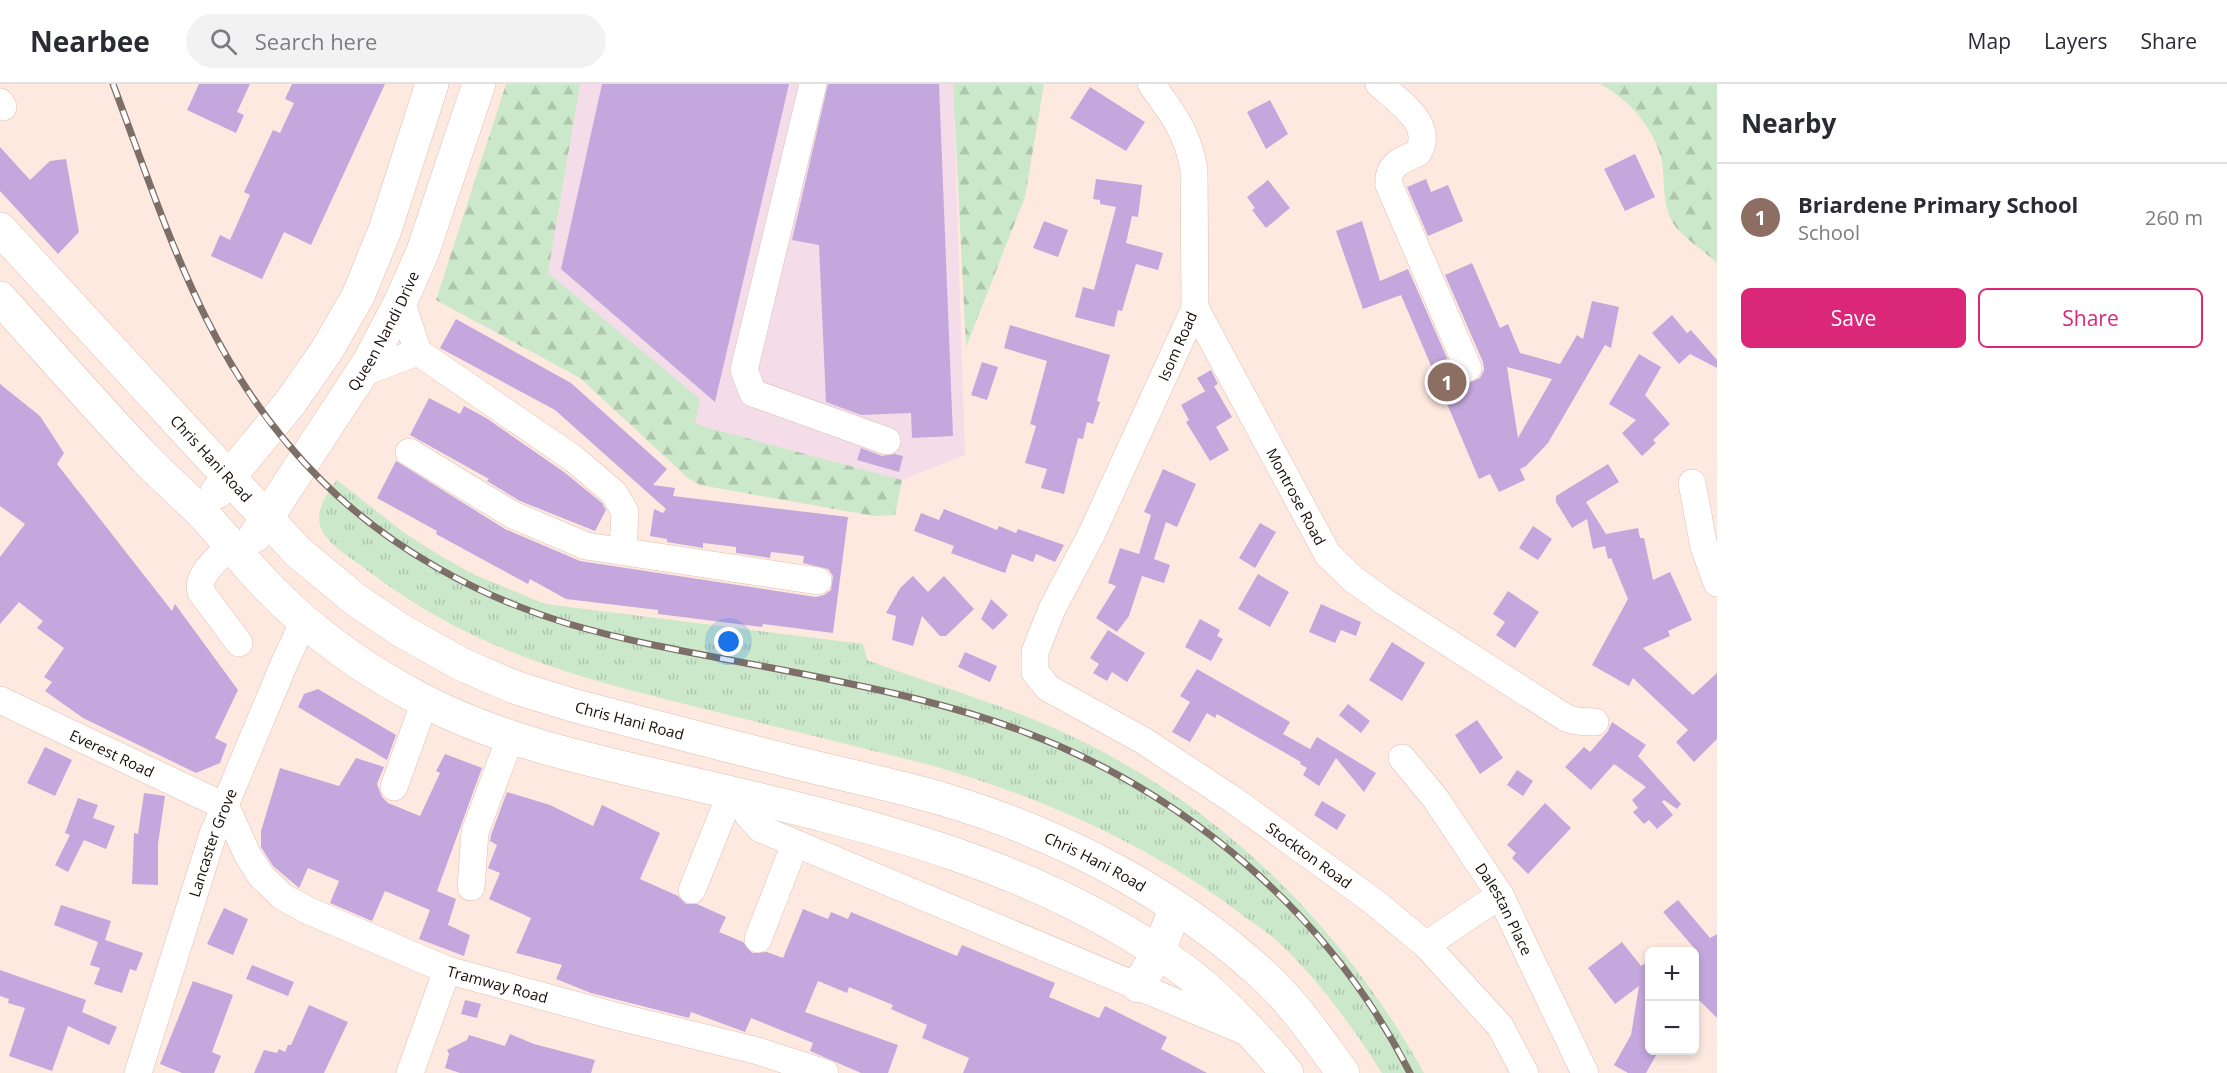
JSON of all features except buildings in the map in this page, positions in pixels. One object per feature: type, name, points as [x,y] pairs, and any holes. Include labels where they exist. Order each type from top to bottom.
[{"type":"main road","points":[[201,513],[321,359],[358,296],[385,230],[432,84]]},
{"type":"main road","name":"Queen Nandi Drive","points":[[236,550],[268,519],[362,373],[401,301],[427,239],[479,84]]},
{"type":"main road","name":"Chris Hani Road","points":[[0,229],[298,552],[356,600],[402,631],[461,664],[514,687],[572,705],[946,800],[1019,826],[1106,865],[1176,907],[1227,944],[1264,976],[1303,1019],[1342,1073]]},
{"type":"main road","points":[[0,298],[147,460],[201,513],[267,586],[304,621],[363,663],[425,701],[511,736],[595,761],[738,794],[975,859],[1047,889],[1116,925],[1198,982],[1256,1036],[1287,1073]]},
{"type":"main road","points":[[738,794],[769,769],[796,763]]},
{"type":"main road","points":[[1138,986],[1158,953],[1176,907]]},
{"type":"street","points":[[813,84],[744,370],[746,380],[753,393],[887,441]]},
{"type":"street","name":"Isom Road","points":[[1048,688],[1035,672],[1035,652],[1083,531],[1195,308],[1194,170],[1191,151],[1180,123],[1151,84]]},
{"type":"street","points":[[1379,84],[1408,110],[1418,122],[1423,134],[1418,153],[1393,165],[1388,177],[1389,185],[1468,368]]},
{"type":"street","points":[[401,301],[418,352],[574,459],[614,493],[625,512],[623,551]]},
{"type":"street","name":"Montrose Road","points":[[1195,308],[1329,555],[1361,585],[1566,718],[1596,722]]},
{"type":"street","points":[[362,373],[418,352]]},
{"type":"street","points":[[410,452],[513,515],[550,533],[586,546],[818,581]]},
{"type":"street","points":[[1692,483],[1704,547],[1717,583]]},
{"type":"street","points":[[236,550],[203,576],[199,584],[201,592],[239,643]]},
{"type":"street","name":"Lancaster Grove","points":[[138,1073],[180,946],[203,862],[284,664],[304,621]]},
{"type":"street","name":"Stockton Road","points":[[1048,688],[1144,741],[1232,799],[1373,901],[1426,945],[1500,1026],[1526,1073]]},
{"type":"street","name":"Everest Road","points":[[0,700],[226,807]]},
{"type":"street","points":[[394,787],[425,701]]},
{"type":"street","points":[[471,887],[475,832],[511,736]]},
{"type":"street","name":"Dalestan Place","points":[[1402,758],[1435,798],[1500,896],[1586,1073]]},
{"type":"street","points":[[738,794],[748,815],[761,830],[1256,1036]]},
{"type":"street","points":[[692,891],[738,794]]},
{"type":"street","name":"Tramway Road","points":[[226,807],[256,868],[283,897],[309,911],[447,970],[758,1051],[825,1073]]},
{"type":"street","points":[[758,939],[795,844]]},
{"type":"street","points":[[1426,945],[1500,896]]},
{"type":"street","points":[[410,1073],[447,970]]},
{"type":"shaded area","points":[[580,84],[953,84],[965,455],[902,480],[694,424],[548,273]]},
{"type":"green space","points":[[506,84],[580,84],[548,273],[700,399],[695,424],[902,480],[895,515],[874,516],[700,485],[688,478],[580,378],[436,300]]},
{"type":"green space","points":[[953,84],[1044,84],[1025,197],[966,347]]},
{"type":"green space","points":[[1600,84],[1717,84],[1717,263],[1684,236],[1671,219],[1666,203],[1659,150],[1647,127],[1631,107]]},
{"type":"green space","points":[[337,480],[403,532],[439,555],[473,574],[545,604],[863,644],[867,660],[1025,716],[1106,754],[1163,787],[1215,825],[1264,867],[1310,914],[1352,963],[1390,1017],[1424,1073],[1382,1073],[1359,1038],[1320,987],[1272,937],[1166,864],[1092,825],[1014,793],[934,766],[618,687],[575,674],[533,660],[451,624],[411,601],[371,573],[332,544],[324,534],[320,523],[320,511],[325,497]]},
{"type":"railway","points":[[113,84],[173,244],[220,344],[249,392],[282,438],[322,481],[376,528],[437,568],[469,585],[535,613],[598,632],[658,646],[919,700],[1001,723],[1087,759],[1144,790],[1199,827],[1250,868],[1297,913],[1340,963],[1378,1016],[1410,1073]]},
{"type":"place","name":"Briardene Primary School","points":[[1447,382]]}]
